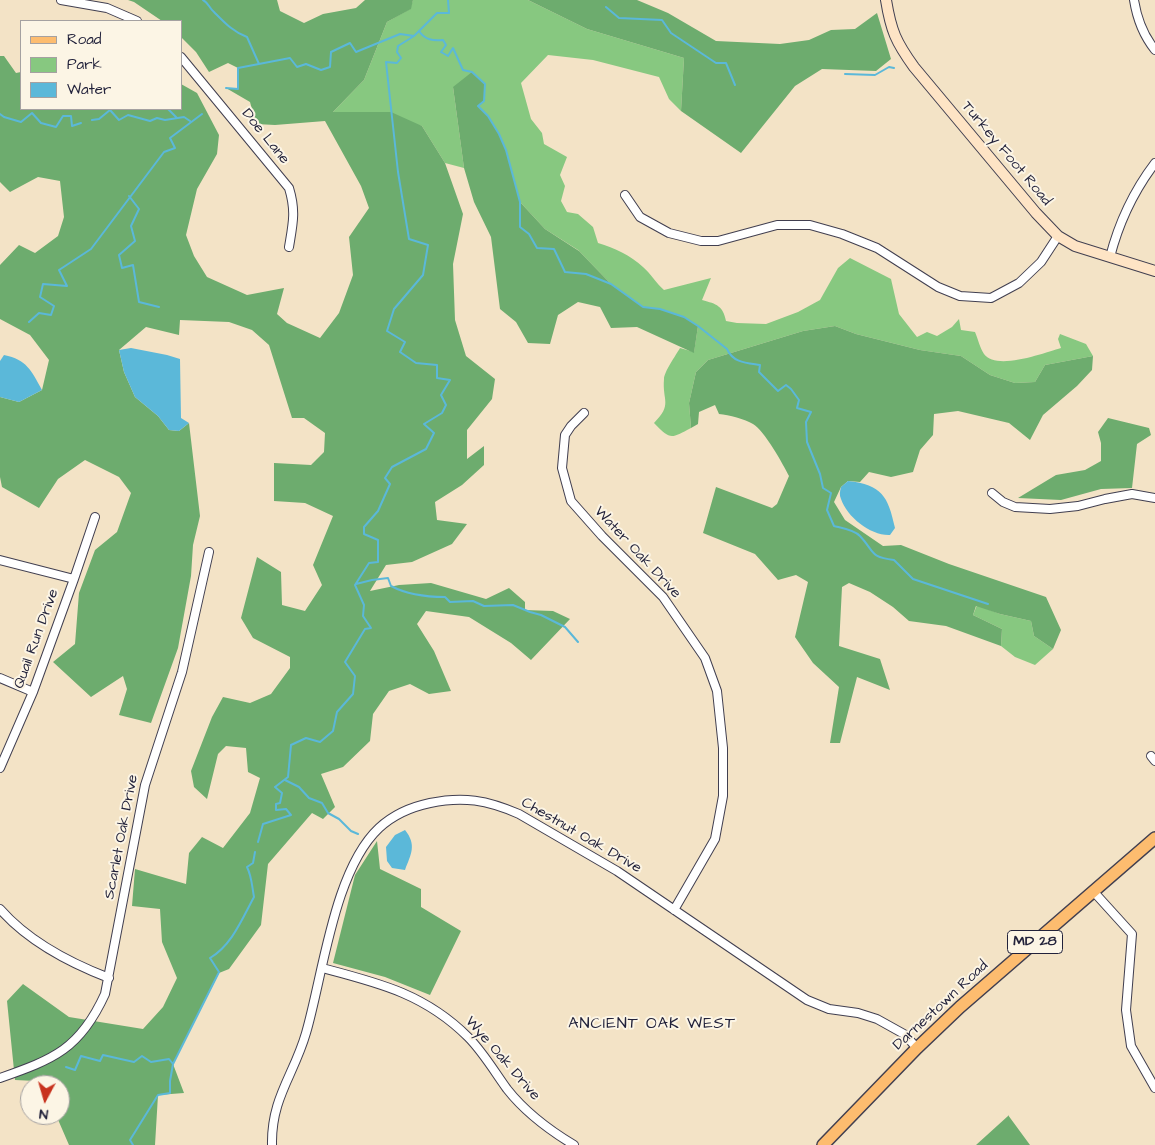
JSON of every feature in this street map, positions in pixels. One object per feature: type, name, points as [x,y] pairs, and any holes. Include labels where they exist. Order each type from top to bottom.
[{"type":"main road","name":"Darnestown Road","points":[[823,1145],[917,1048],[960,1007],[1155,838]]},
{"type":"street","points":[[61,0],[107,8],[135,20]]},
{"type":"street","name":"Turkey Foot Road","points":[[886,0],[894,34],[899,46],[914,68],[1036,214],[1058,236],[1075,246],[1155,271]]},
{"type":"street","points":[[1134,0],[1138,19],[1145,35],[1155,50]]},
{"type":"street","name":"Doe Lane","points":[[182,58],[288,188],[294,204],[294,218],[289,247]]},
{"type":"street","points":[[1110,257],[1119,225],[1129,203],[1155,163]]},
{"type":"street","points":[[625,195],[640,216],[669,233],[701,241],[718,241],[777,225],[810,225],[842,234],[877,248],[938,287],[960,296],[991,298],[1019,283],[1040,262],[1058,236]]},
{"type":"street","name":"Water Oak Drive","points":[[584,413],[565,435],[562,468],[571,501],[602,536],[663,597],[705,658],[717,691],[723,748],[723,796],[715,840],[674,910]]},
{"type":"street","points":[[992,493],[1015,507],[1050,509],[1078,506],[1132,494],[1155,498]]},
{"type":"street","name":"Quail Run Drive","points":[[0,768],[32,692],[95,517]]},
{"type":"street","name":"Scarlet Oak Drive","points":[[0,1078],[34,1066],[59,1054],[82,1034],[105,994],[145,785],[182,672],[209,552]]},
{"type":"street","points":[[0,560],[74,579]]},
{"type":"street","points":[[0,678],[32,692]]},
{"type":"street","name":"Chestnut Oak Drive","points":[[272,1145],[275,1111],[283,1087],[306,1034],[343,891],[355,862],[365,844],[379,828],[396,815],[418,805],[448,799],[480,801],[518,814],[617,871],[807,1000],[829,1009],[858,1013],[878,1019],[904,1034],[917,1048]]},
{"type":"street","points":[[1093,890],[1132,934],[1126,1010],[1131,1046],[1155,1088]]},
{"type":"street","points":[[0,909],[52,951],[82,967],[109,978]]},
{"type":"street","name":"Wye Oak Drive","points":[[322,968],[373,981],[410,995],[444,1015],[469,1038],[508,1090],[528,1112],[553,1133],[574,1145]]},
{"type":"green space","points":[[128,0],[277,0],[280,11],[304,23],[323,14],[356,8],[365,0],[413,0],[411,9],[387,22],[364,80],[333,112],[391,112],[422,126],[445,163],[463,214],[453,264],[455,320],[466,356],[495,379],[492,399],[467,430],[467,459],[484,446],[484,465],[462,485],[435,502],[437,520],[467,524],[452,544],[412,562],[386,565],[370,591],[399,585],[431,583],[486,599],[509,588],[525,602],[525,610],[553,611],[570,619],[531,660],[511,643],[469,617],[426,611],[417,624],[434,651],[451,691],[429,694],[410,684],[389,691],[373,714],[370,741],[343,767],[321,774],[335,807],[323,819],[312,813],[268,864],[261,925],[229,969],[219,973],[173,1064],[184,1093],[158,1095],[155,1145],[69,1145],[60,1125],[70,1125],[70,1075],[20,1075],[20,1080],[15,1080],[7,1001],[23,984],[69,1017],[143,1029],[163,1007],[177,978],[162,942],[160,909],[132,906],[135,869],[186,884],[189,853],[202,837],[223,848],[250,813],[260,778],[248,772],[246,748],[226,746],[218,754],[207,799],[194,787],[191,771],[212,717],[223,697],[250,703],[271,694],[290,668],[290,657],[253,638],[241,618],[257,557],[281,572],[282,605],[305,611],[322,585],[313,565],[333,516],[305,503],[274,501],[274,463],[311,465],[324,452],[325,433],[304,418],[292,418],[269,345],[252,330],[229,322],[180,320],[179,335],[146,327],[119,350],[124,372],[135,397],[158,416],[169,430],[179,431],[189,423],[200,516],[193,545],[191,576],[178,648],[151,723],[119,715],[127,689],[123,676],[91,697],[53,662],[75,644],[79,593],[95,550],[117,532],[131,493],[119,477],[85,460],[58,479],[39,508],[2,487],[0,477],[0,397],[19,402],[42,390],[49,360],[30,335],[0,319],[0,265],[19,245],[35,253],[58,236],[64,217],[60,181],[38,177],[10,192],[0,182],[0,56],[4,56],[16,73],[20,72],[20,110],[182,110],[182,85],[197,93],[219,135],[217,154],[197,189],[186,235],[194,256],[207,277],[247,295],[284,288],[277,314],[287,323],[320,338],[339,313],[353,275],[349,237],[369,208],[361,186],[325,121],[275,125],[256,124],[250,102],[226,88],[238,89],[238,68],[228,63],[209,72],[196,52],[182,38],[182,20],[161,20]]},
{"type":"green space","points":[[413,0],[528,0],[587,29],[684,58],[681,111],[669,99],[659,77],[593,60],[548,55],[521,83],[531,119],[542,133],[544,144],[567,157],[560,175],[565,186],[561,201],[567,212],[578,214],[593,227],[598,243],[628,255],[646,270],[664,290],[711,278],[702,300],[718,306],[723,312],[726,321],[766,324],[798,312],[820,300],[838,268],[850,258],[891,279],[899,314],[917,337],[927,332],[937,336],[952,327],[959,319],[961,330],[975,332],[984,354],[990,359],[1009,361],[1032,357],[1061,348],[1058,339],[1060,334],[1086,344],[1093,356],[1045,365],[1035,382],[1015,383],[990,375],[961,356],[920,350],[856,334],[835,326],[803,331],[708,360],[696,372],[689,403],[691,428],[675,436],[668,435],[654,423],[660,417],[665,407],[665,376],[680,348],[694,352],[698,326],[684,317],[660,309],[643,307],[611,284],[578,250],[545,229],[520,202],[506,150],[488,116],[478,106],[453,87],[464,168],[445,163],[422,126],[333,112],[364,80],[387,22],[410,9]]},
{"type":"green space","points":[[528,0],[637,0],[668,13],[716,41],[780,44],[809,40],[831,30],[855,29],[877,13],[891,59],[876,71],[822,69],[795,86],[741,153],[681,111],[684,58],[587,29]]},
{"type":"green space","points":[[472,72],[485,84],[484,101],[478,106],[488,116],[506,150],[520,202],[545,229],[579,251],[611,284],[643,307],[660,309],[684,317],[698,326],[694,353],[637,327],[611,328],[600,307],[578,302],[558,315],[550,344],[528,343],[516,322],[500,309],[491,237],[474,202],[464,168],[453,87]]},
{"type":"green space","points":[[835,326],[856,334],[920,350],[961,356],[990,375],[1015,383],[1035,382],[1045,365],[1093,356],[1092,370],[1077,386],[1043,415],[1030,440],[1009,423],[958,411],[934,414],[933,435],[920,450],[913,472],[891,477],[869,472],[860,482],[848,481],[841,487],[834,502],[845,520],[883,546],[901,545],[949,564],[1046,597],[1061,630],[1053,649],[1034,636],[1031,621],[976,606],[973,615],[1002,629],[1001,646],[946,626],[909,621],[893,607],[870,592],[849,583],[842,587],[839,646],[880,659],[890,690],[857,677],[840,743],[830,743],[839,687],[813,663],[795,637],[808,582],[796,575],[778,580],[755,554],[703,533],[716,487],[772,508],[777,504],[789,476],[768,440],[753,424],[746,420],[719,414],[715,405],[699,412],[698,424],[691,428],[689,403],[696,372],[708,360],[803,331]]},
{"type":"green space","points":[[1108,418],[1149,428],[1151,435],[1137,444],[1132,488],[1101,489],[1061,500],[1018,498],[1056,475],[1085,470],[1101,461],[1101,443],[1098,432]]},
{"type":"green space","points":[[977,605],[1000,614],[1031,621],[1034,636],[1053,649],[1035,665],[1015,657],[1001,646],[1002,629],[973,615]]},
{"type":"green space","points":[[377,841],[380,869],[421,889],[421,907],[461,931],[430,995],[385,977],[333,963],[355,875]]},
{"type":"green space","points":[[1008,1116],[1030,1145],[976,1145]]},
{"type":"water","points":[[131,348],[180,359],[181,418],[189,423],[179,431],[169,430],[158,416],[135,397],[124,372],[119,350]]},
{"type":"water","points":[[4,355],[18,360],[28,367],[42,390],[19,402],[0,397],[0,361]]},
{"type":"water","points":[[848,481],[869,486],[882,494],[886,500],[895,528],[890,535],[868,529],[854,519],[840,498],[841,487]]},
{"type":"water","points":[[405,830],[409,835],[412,845],[409,859],[405,870],[392,868],[387,861],[386,847],[395,835]]},
{"type":"waterway","points":[[203,0],[229,26],[247,37],[259,64]]},
{"type":"waterway","points":[[226,88],[238,89],[238,68],[290,58],[297,67],[306,64],[321,70],[330,67],[331,52],[350,43],[356,52],[400,34],[414,36],[437,13],[449,13],[448,0]]},
{"type":"waterway","points":[[606,7],[619,18],[662,20],[671,33],[716,63],[726,63],[735,85]]},
{"type":"waterway","points":[[419,31],[429,39],[443,40],[446,45],[441,52],[448,56],[453,48],[463,70],[472,72],[485,84],[484,101],[478,106],[488,116],[506,150],[520,202],[520,227],[529,234],[537,248],[554,249],[565,272],[586,274],[611,284],[643,307],[660,309],[684,317],[727,349],[737,360],[760,365],[759,372],[778,391],[786,385],[799,400],[797,408],[811,412],[806,422],[807,442],[820,474],[823,488],[831,493],[827,510],[834,526],[858,534],[873,553],[880,557],[894,560],[913,579],[988,604]]},
{"type":"waterway","points":[[258,842],[263,824],[291,815],[286,809],[276,810],[276,804],[280,803],[282,793],[275,787],[288,777],[291,745],[306,738],[320,742],[333,731],[337,712],[353,694],[355,676],[345,662],[365,629],[371,628],[363,616],[364,605],[355,585],[369,563],[378,562],[378,540],[364,534],[364,527],[378,511],[390,484],[385,478],[392,467],[426,449],[434,433],[424,424],[442,413],[446,405],[441,395],[450,380],[437,378],[437,365],[416,363],[400,352],[405,342],[387,331],[394,309],[423,275],[428,245],[409,239],[398,172],[386,62],[397,63],[401,58],[397,52],[398,46],[414,36]]},
{"type":"waterway","points":[[845,74],[875,75],[889,67],[894,68]]},
{"type":"waterway","points":[[92,120],[99,119],[110,110],[119,120],[128,115],[150,121],[157,118],[165,120],[184,117],[190,121]]},
{"type":"waterway","points":[[169,110],[177,118]]},
{"type":"waterway","points":[[0,114],[21,122],[32,113],[41,123],[56,127],[63,116],[71,116],[72,126],[81,123]]},
{"type":"waterway","points":[[29,322],[39,313],[51,315],[54,306],[40,297],[43,284],[67,286],[59,270],[91,249],[164,152],[175,148],[170,138],[202,114]]},
{"type":"waterway","points":[[129,196],[139,209],[131,226],[135,241],[119,255],[122,268],[133,265],[139,302],[159,307]]},
{"type":"waterway","points":[[356,584],[388,578],[391,586],[404,592],[431,597],[445,597],[450,602],[473,601],[484,606],[513,605],[541,615],[565,627],[578,642]]},
{"type":"waterway","points":[[285,780],[299,787],[309,798],[322,803],[328,813],[339,819],[351,831],[358,834]]},
{"type":"waterway","points":[[133,1145],[130,1140],[158,1095],[170,1093],[173,1064],[219,972],[210,958],[218,953],[230,939],[241,923],[254,897],[247,867],[253,863],[255,852]]},
{"type":"waterway","points":[[66,1067],[75,1070],[81,1056],[100,1061],[103,1055],[134,1062],[142,1056],[151,1062],[169,1059],[173,1064]]},
{"type":"district","name":"ANCIENT OAK WEST","points":[[652,1025]]}]
